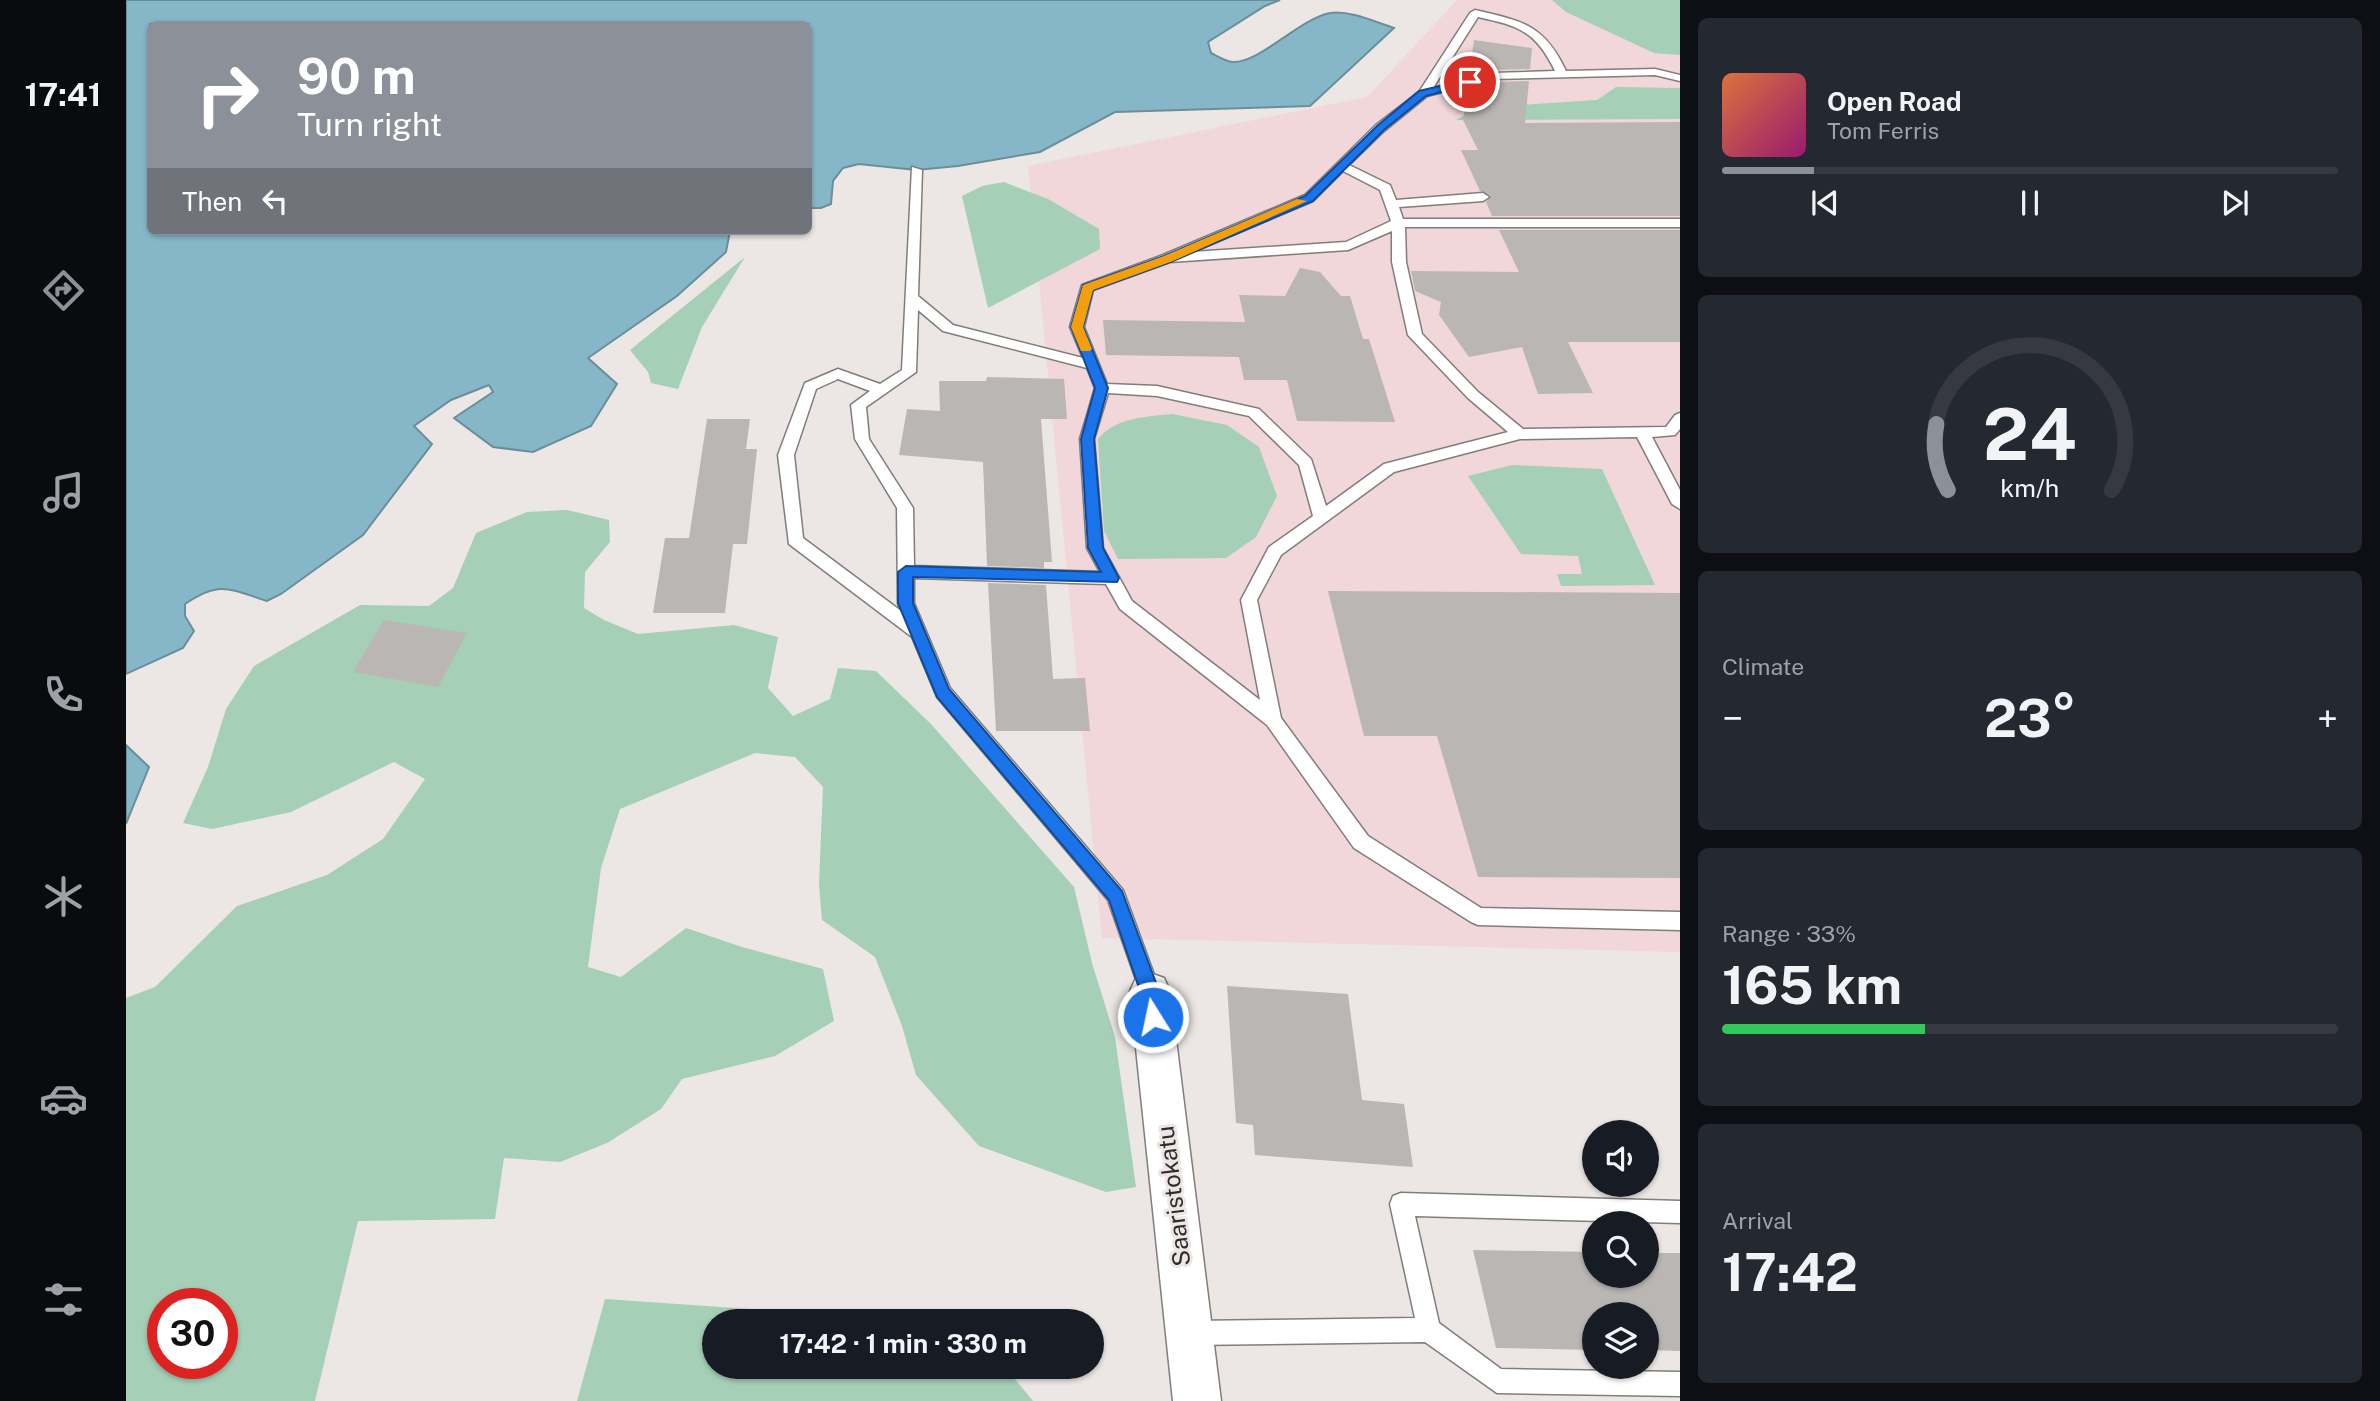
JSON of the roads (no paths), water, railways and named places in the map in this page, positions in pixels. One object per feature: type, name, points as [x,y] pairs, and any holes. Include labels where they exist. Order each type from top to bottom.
[{"type":"street","name":"Saaristokatu","points":[[1150,991],[1197,1401]]},
{"type":"lane","points":[[1562,74],[1550,47],[1527,25],[1475,13],[1423,94],[1380,128],[1309,198],[1168,258],[1087,288],[1077,327],[1102,388],[1087,439],[1096,548],[1126,605],[1273,720],[1361,842],[1478,916],[1680,921]]},
{"type":"lane","points":[[1423,94],[1493,76],[1655,72],[1680,78]]},
{"type":"lane","points":[[1342,166],[1386,188],[1398,223],[1399,262],[1416,335],[1473,395],[1520,434]]},
{"type":"lane","points":[[916,170],[909,372],[858,405],[862,439],[905,508],[906,603],[943,692],[1116,896],[1150,991]]},
{"type":"lane","points":[[1391,204],[1483,197]]},
{"type":"lane","points":[[1168,258],[1348,246],[1398,223],[1680,223]]},
{"type":"lane","points":[[912,298],[948,328],[1092,365]]},
{"type":"lane","points":[[881,390],[838,374],[810,386],[786,455],[795,540],[918,633]]},
{"type":"lane","points":[[1102,388],[1157,391],[1254,412],[1306,463],[1321,517]]},
{"type":"lane","points":[[1273,720],[1249,600],[1275,551],[1390,468],[1520,434],[1670,432],[1680,418]]},
{"type":"lane","points":[[1642,433],[1680,504]]},
{"type":"lane","points":[[906,572],[1112,578]]},
{"type":"lane","points":[[1429,1331],[1401,1204],[1680,1212]]},
{"type":"lane","points":[[1190,1333],[1429,1331],[1497,1381],[1680,1384]]},
{"type":"water","points":[[126,0],[1280,0],[1265,6],[1208,42],[1211,53],[1232,62],[1254,56],[1305,23],[1330,13],[1354,15],[1394,28],[1310,106],[1115,112],[1040,152],[916,170],[859,164],[843,168],[833,181],[831,204],[812,208],[812,21],[147,21],[147,235],[729,235],[726,252],[677,296],[588,358],[617,384],[591,426],[533,452],[493,447],[454,418],[493,392],[489,385],[451,400],[414,426],[432,444],[363,535],[281,594],[267,601],[225,589],[216,589],[197,596],[185,604],[185,616],[194,631],[183,648],[126,674]]},
{"type":"water","points":[[126,745],[149,767],[126,824]]}]
